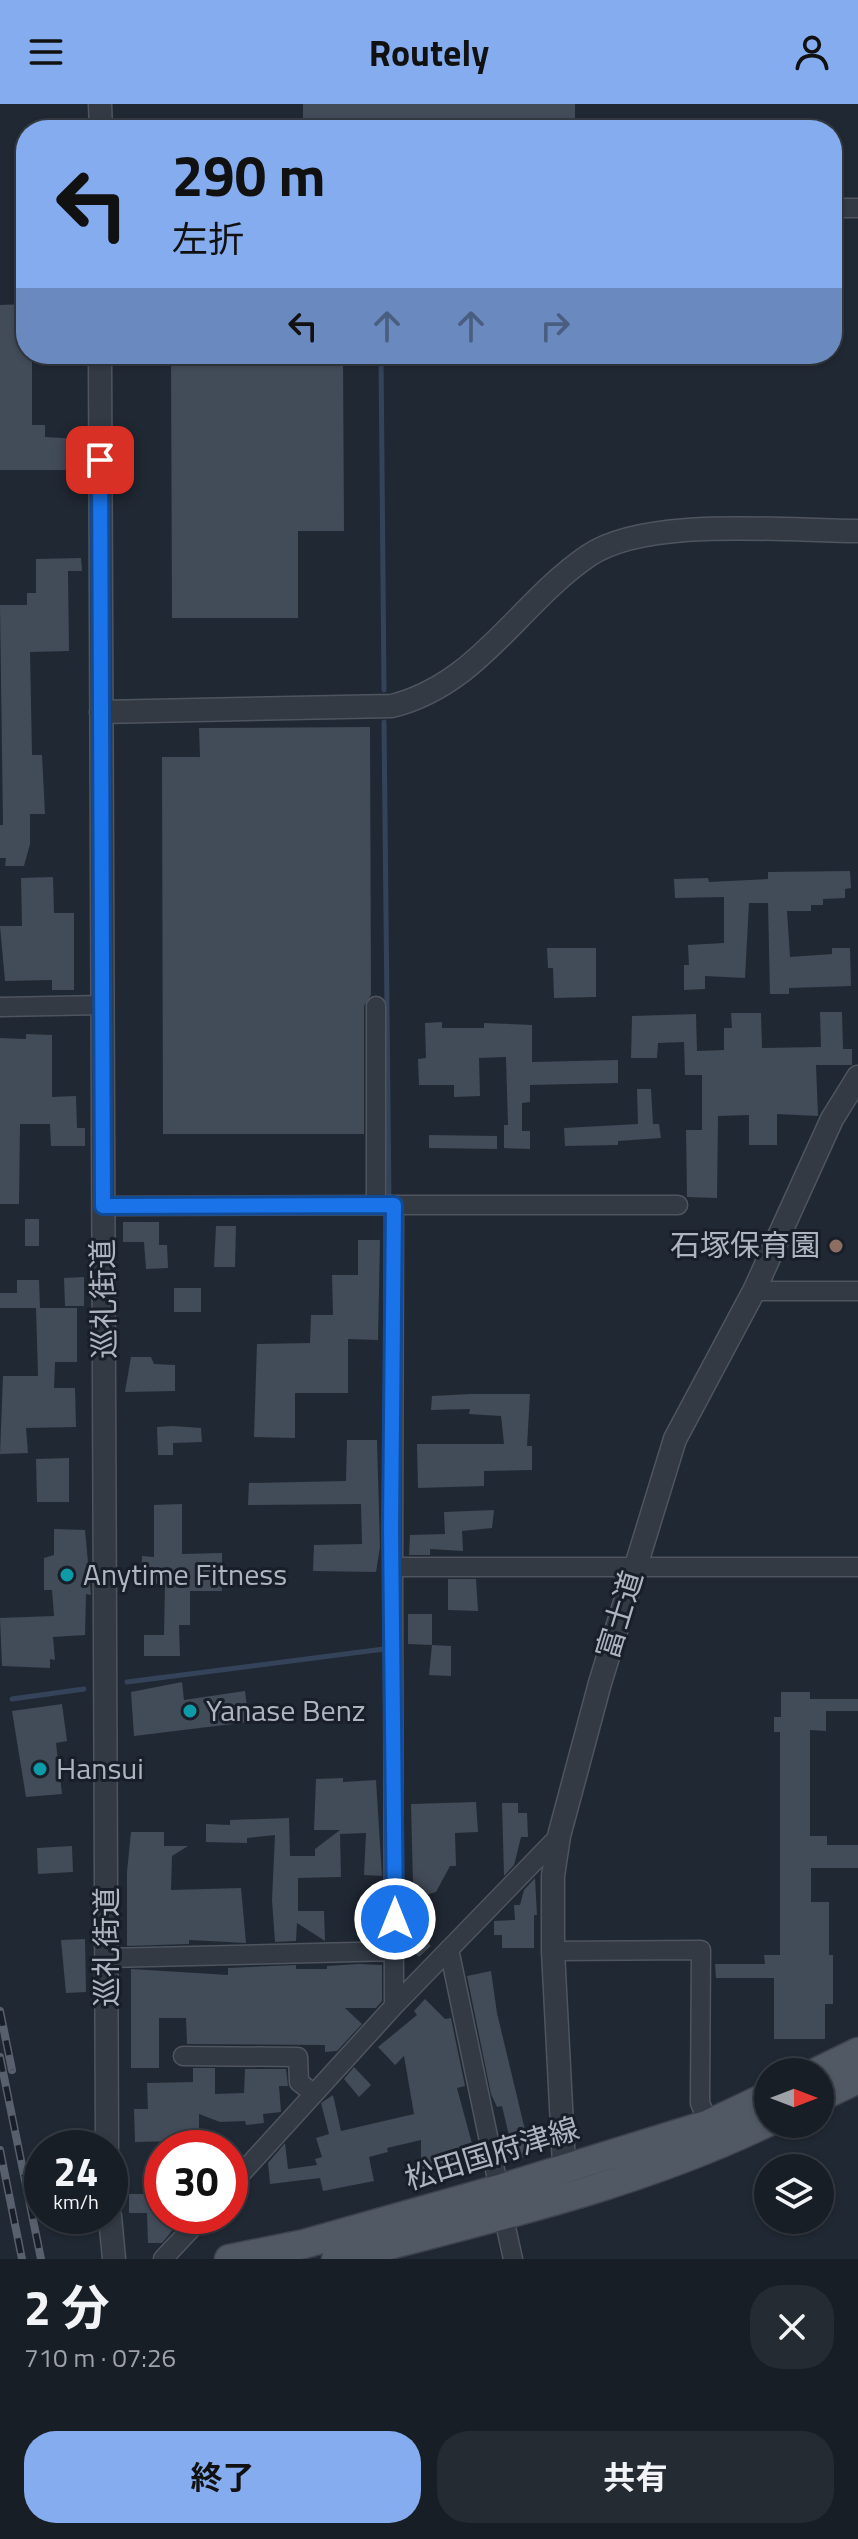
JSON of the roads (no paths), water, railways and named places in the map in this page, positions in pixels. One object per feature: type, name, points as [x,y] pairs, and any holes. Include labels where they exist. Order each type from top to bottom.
[{"type":"main road","points":[[834,2064],[858,2052]]},
{"type":"main road","points":[[834,2090],[858,2079]]},
{"type":"main road","name":"松田国府津線","points":[[565,2183],[754,2103]]},
{"type":"main road","name":"松田国府津線","points":[[336,2259],[565,2183],[719,2146],[754,2129]]},
{"type":"main road","name":"松田国府津線","points":[[229,2259],[501,2202]]},
{"type":"street","name":"巡礼街道","points":[[100,364],[107,2130]]},
{"type":"street","points":[[101,712],[392,706],[442,688],[589,555],[617,542],[676,531],[858,531]]},
{"type":"street","points":[[0,1007],[103,1005]]},
{"type":"street","points":[[376,1006],[385,1205],[393,1567],[394,2006]]},
{"type":"street","name":"富士道","points":[[565,2183],[553,1951],[553,1876],[559,1836],[634,1567],[675,1439],[754,1291],[832,1119],[858,1077]]},
{"type":"street","points":[[103,1206],[678,1205]]},
{"type":"street","points":[[754,1291],[858,1291]]},
{"type":"street","points":[[393,1567],[858,1567]]},
{"type":"street","points":[[248,2166],[394,2006],[559,1836]]},
{"type":"street","points":[[449,1949],[513,2259]]},
{"type":"street","points":[[553,1951],[701,1950],[700,2103],[709,2124]]},
{"type":"street","points":[[107,1958],[395,1951]]},
{"type":"street","points":[[183,2056],[298,2057],[299,2082],[314,2094]]},
{"type":"street","points":[[112,2234],[114,2259]]},
{"type":"street","points":[[163,2259],[186,2234]]},
{"type":"waterway","points":[[381,364],[384,690]]},
{"type":"waterway","points":[[384,722],[389,1201]]},
{"type":"waterway","points":[[127,1682],[384,1649],[385,1643]]},
{"type":"waterway","points":[[12,1699],[84,1689]]},
{"type":"railway","points":[[0,2011],[12,2070]]},
{"type":"railway","points":[[0,2057],[41,2259]]},
{"type":"railway","points":[[0,2150],[22,2259]]},
{"type":"place","name":"石塚保育園","points":[[836,1246]]},
{"type":"place","name":"Anytime Fitness","points":[[67,1575]]},
{"type":"place","name":"Yanase Benz","points":[[190,1711]]},
{"type":"place","name":"Hansui","points":[[40,1769]]}]
